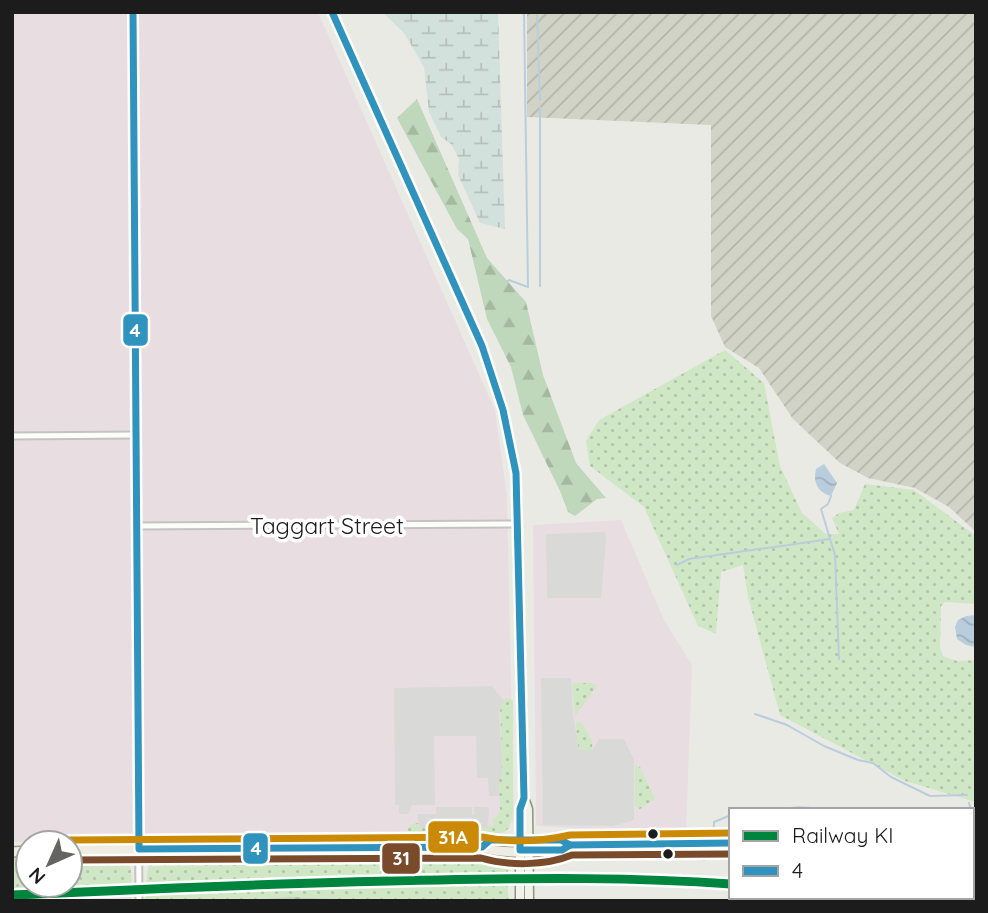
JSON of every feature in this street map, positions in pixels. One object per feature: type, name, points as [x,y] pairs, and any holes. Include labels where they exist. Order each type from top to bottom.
[{"type":"main road","points":[[332,12],[482,346],[503,410],[516,473],[524,798],[520,809],[529,897]]},
{"type":"main road","points":[[84,850],[482,847],[490,841],[562,850],[570,845],[729,843]]},
{"type":"main road","points":[[520,897],[524,845]]},
{"type":"street","points":[[133,12],[139,901]]},
{"type":"street","points":[[12,436],[135,435]]},
{"type":"street","name":"Taggart Street","points":[[136,526],[518,524]]},
{"type":"shaded area","points":[[12,12],[318,12],[495,410],[507,496],[514,820],[499,835],[84,841],[84,829],[14,829],[12,842]]},
{"type":"shaded area","points":[[527,12],[976,12],[976,532],[949,507],[915,488],[868,478],[840,463],[793,419],[759,368],[725,347],[711,316],[711,125],[527,117]]},
{"type":"shaded area","points":[[621,520],[664,620],[692,665],[686,834],[536,826],[533,525]]},
{"type":"shaded area","points":[[605,532],[601,598],[547,598],[546,534]]},
{"type":"shaded area","points":[[541,678],[571,678],[579,750],[592,750],[599,739],[624,739],[634,760],[634,820],[613,826],[543,825]]},
{"type":"shaded area","points":[[492,686],[504,701],[500,706],[499,717],[502,759],[499,796],[489,796],[488,778],[477,778],[476,736],[434,736],[435,805],[412,805],[408,814],[399,814],[399,805],[395,805],[394,688]]},
{"type":"shaded area","points":[[436,807],[472,807],[474,815],[474,807],[489,807],[488,828],[419,828],[417,814],[436,814]]},
{"type":"shaded area","points":[[131,894],[131,901],[37,899],[84,899],[84,896]]},
{"type":"green space","points":[[382,12],[498,12],[505,229],[480,223],[458,175],[459,159],[451,144],[441,137],[429,112],[424,67],[404,33]]},
{"type":"green space","points":[[417,99],[487,258],[526,302],[543,375],[576,463],[606,498],[597,499],[575,516],[568,512],[523,415],[511,367],[487,319],[468,239],[457,229],[397,118]]},
{"type":"green space","points":[[725,350],[764,383],[780,466],[802,513],[826,534],[839,534],[832,518],[839,513],[854,510],[865,484],[914,490],[976,536],[976,604],[945,602],[941,606],[940,648],[943,656],[957,661],[976,660],[976,802],[905,781],[780,715],[748,597],[743,565],[721,572],[716,634],[698,626],[644,507],[590,466],[586,441],[599,420]]},
{"type":"green space","points":[[592,683],[597,686],[575,716],[572,685]]},
{"type":"green space","points":[[506,698],[513,700],[513,813],[509,828],[501,835],[413,839],[408,828],[418,823],[419,828],[493,826],[493,820],[500,811],[500,706]]},
{"type":"green space","points":[[578,721],[589,734],[592,750],[578,748]]},
{"type":"green space","points":[[635,765],[640,767],[655,799],[640,809],[635,807]]},
{"type":"green space","points":[[976,850],[976,901],[884,899],[974,899]]},
{"type":"green space","points":[[501,856],[509,866],[507,876],[281,880],[146,886],[149,859]]},
{"type":"green space","points":[[12,858],[14,891],[12,891]]},
{"type":"green space","points":[[84,858],[123,859],[130,867],[131,886],[84,888]]},
{"type":"green space","points":[[507,882],[509,901],[386,901],[290,897],[233,901],[144,901],[147,892],[304,884]]},
{"type":"green space","points":[[290,897],[386,901],[233,901]]},
{"type":"water","points":[[824,464],[837,483],[831,496],[819,489],[815,478],[816,469]]},
{"type":"water","points":[[976,615],[975,647],[957,639],[955,627],[958,620]]},
{"type":"waterway","points":[[507,282],[509,280],[528,287],[524,12]]},
{"type":"waterway","points":[[537,14],[540,100]]},
{"type":"waterway","points":[[540,107],[540,286]]},
{"type":"waterway","points":[[677,565],[689,559],[830,539],[821,509],[828,504],[831,496]]},
{"type":"waterway","points":[[830,539],[835,555],[839,659]]},
{"type":"waterway","points":[[755,714],[787,725],[824,746],[873,763],[891,777],[930,796],[967,795]]},
{"type":"waterway","points":[[969,803],[970,808]]},
{"type":"waterway","points":[[788,808],[810,808]]},
{"type":"waterway","points":[[713,836],[714,822],[729,816]]},
{"type":"waterway","points":[[704,860],[712,854]]},
{"type":"rail line","name":"KI","points":[[12,895],[475,879],[621,879],[729,884]]},
{"type":"transit line","name":"4","points":[[133,12],[139,849],[482,847],[490,840],[561,840],[570,845]]},
{"type":"transit line","name":"4","points":[[332,12],[482,346],[503,410],[516,473],[524,798],[520,809],[520,850],[562,850],[570,845],[729,843]]},
{"type":"transit line","name":"31A","points":[[84,840],[482,837],[526,841],[570,835],[729,833]]},
{"type":"transit line","name":"31","points":[[84,860],[481,858],[526,864],[572,855],[729,854]]}]
